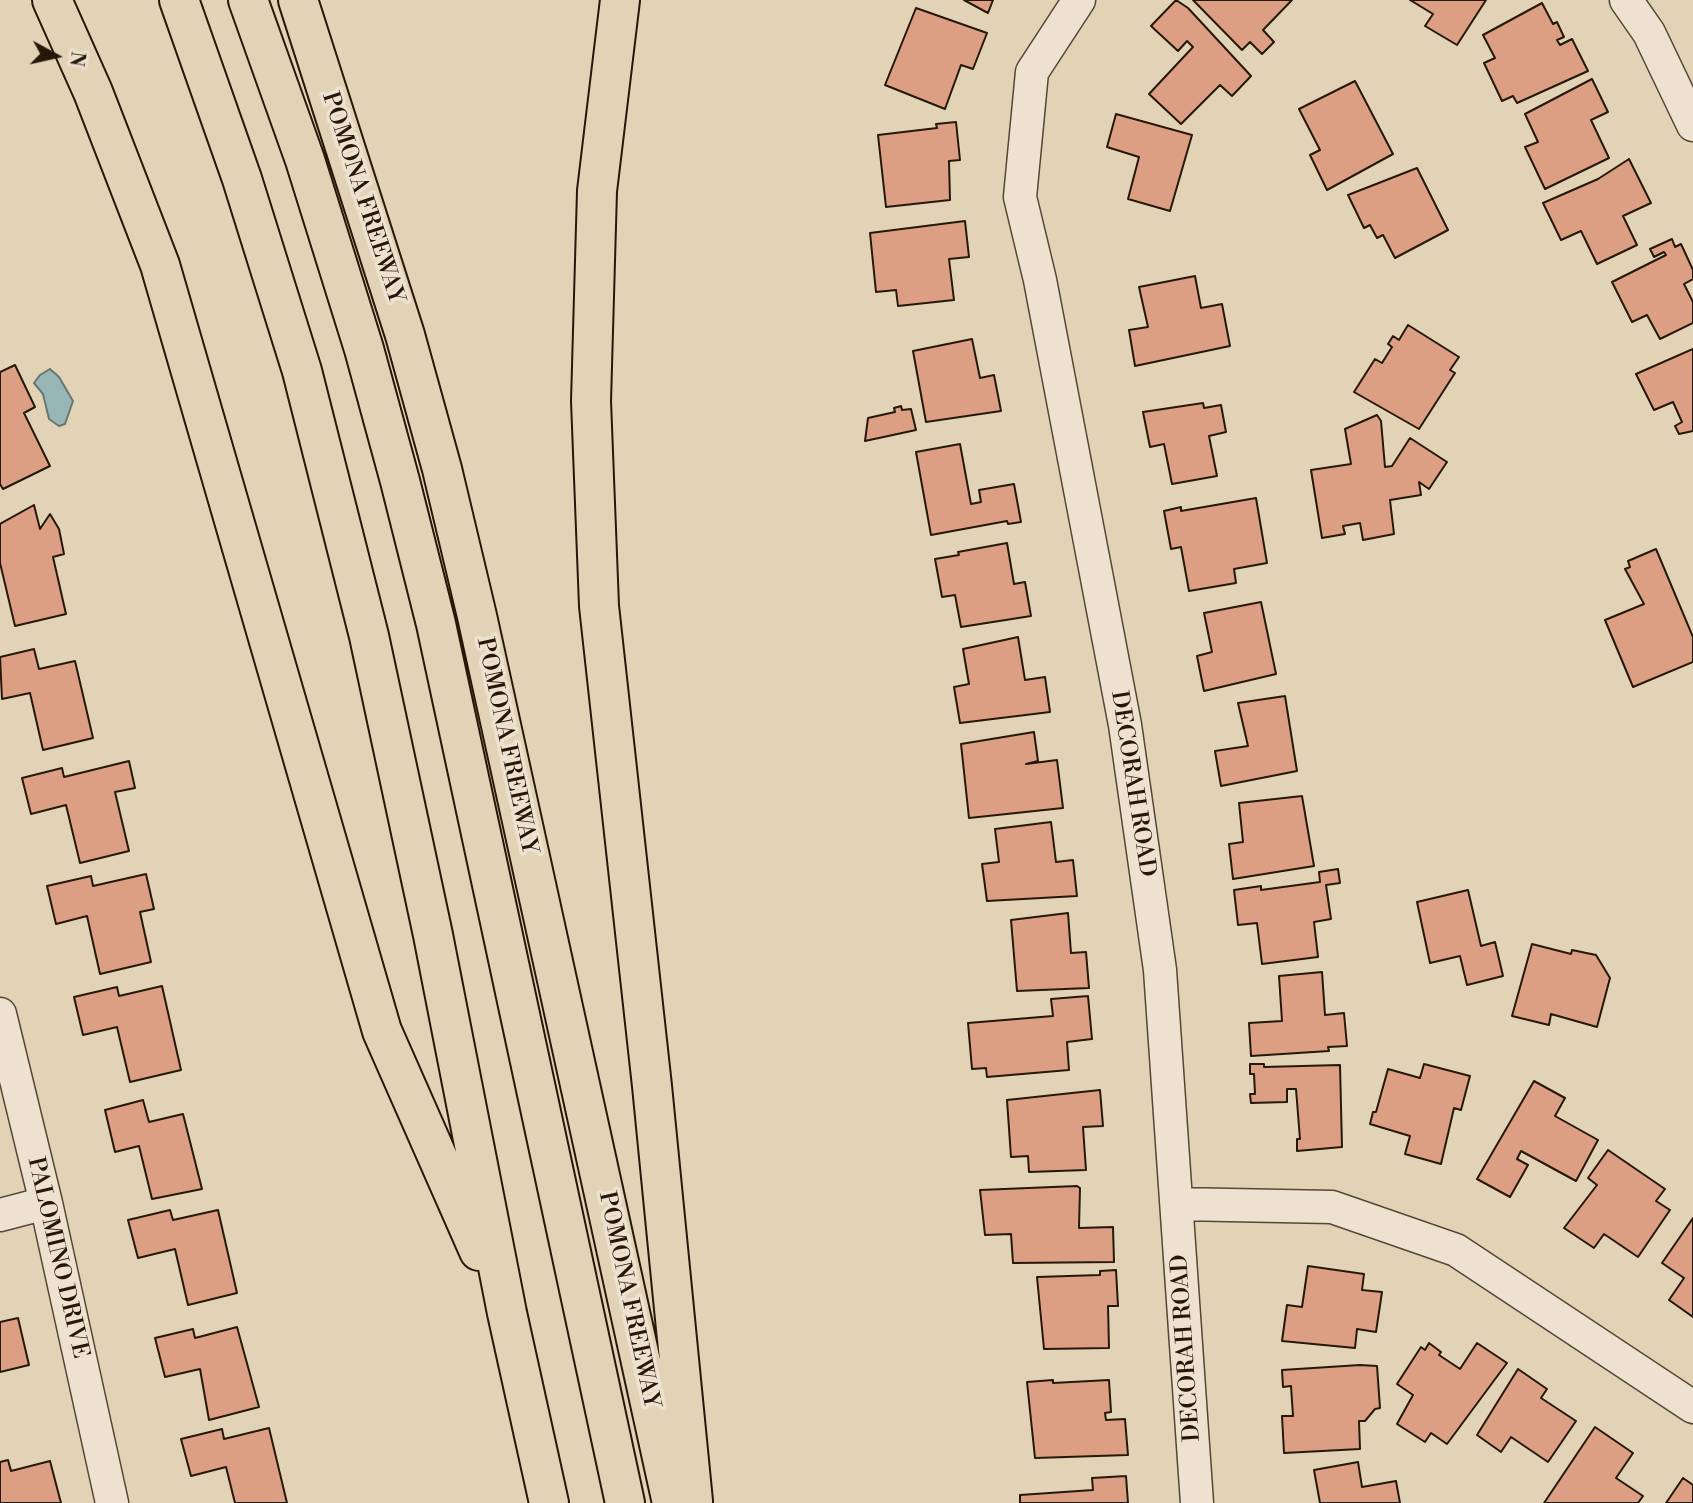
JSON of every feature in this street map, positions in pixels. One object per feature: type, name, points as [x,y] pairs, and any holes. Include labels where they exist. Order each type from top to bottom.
[{"type":"highway","points":[[52,0],[93,92],[160,265],[382,1031],[507,1313]]},
{"type":"highway","points":[[180,0],[242,180],[302,371],[343,527],[430,921],[507,1313],[549,1503]]},
{"type":"highway","points":[[225,0],[284,167],[342,357],[378,490],[411,628],[599,1503]]},
{"type":"highway","points":[[248,0],[309,173],[364,349],[400,481],[439,638],[625,1503]]},
{"type":"highway","name":"POMONA FREEWAY","points":[[298,0],[405,335],[442,469],[484,643],[672,1503]]},
{"type":"highway","points":[[620,0],[597,191],[591,401],[599,606],[652,1086],[694,1503]]},
{"type":"street","name":"DECORAH ROAD","points":[[1079,0],[1032,72],[1020,197],[1040,280],[1125,725],[1160,970],[1197,1503]]},
{"type":"street","points":[[1626,0],[1649,33],[1693,125]]},
{"type":"street","name":"PALOMINO DRIVE","points":[[0,1014],[46,1203],[112,1503]]},
{"type":"street","points":[[0,1214],[46,1203]]},
{"type":"street","points":[[1178,1204],[1332,1207],[1456,1250],[1693,1407]]},
{"type":"water","points":[[50,369],[59,377],[73,401],[65,424],[59,426],[49,419],[43,394],[34,383]]},
{"type":"building","points":[[964,0],[993,0],[988,13]]},
{"type":"building","points":[[1176,0],[1188,8],[1251,76],[1232,96],[1220,85],[1181,124],[1149,94],[1193,47],[1187,41],[1178,51],[1151,26]]},
{"type":"building","points":[[1193,0],[1292,0],[1263,30],[1274,42],[1262,54],[1250,42],[1242,50]]},
{"type":"building","points":[[1410,0],[1486,0],[1457,45],[1425,26],[1433,14]]},
{"type":"building","points":[[1542,3],[1553,24],[1557,22],[1564,37],[1557,40],[1560,45],[1572,39],[1588,71],[1517,103],[1513,96],[1502,101],[1484,63],[1495,58],[1483,35]]},
{"type":"building","points":[[916,8],[987,33],[973,69],[961,65],[945,109],[885,85]]},
{"type":"building","points":[[1592,79],[1608,112],[1591,120],[1609,158],[1545,189],[1525,147],[1538,142],[1525,114]]},
{"type":"building","points":[[1355,81],[1393,154],[1327,190],[1310,155],[1320,150],[1299,109]]},
{"type":"building","points":[[1116,114],[1192,135],[1170,211],[1128,199],[1139,157],[1107,147]]},
{"type":"building","points":[[956,122],[960,160],[949,161],[950,200],[886,207],[878,135],[937,128],[936,124]]},
{"type":"building","points":[[1629,159],[1651,203],[1623,216],[1637,245],[1597,264],[1581,231],[1561,240],[1543,203],[1598,179]]},
{"type":"building","points":[[1417,168],[1448,230],[1395,258],[1383,235],[1377,238],[1370,225],[1364,228],[1348,195]]},
{"type":"building","points":[[965,221],[969,257],[949,259],[954,300],[898,306],[896,290],[876,292],[870,233]]},
{"type":"building","points":[[1672,239],[1675,247],[1681,244],[1693,270],[1693,279],[1684,284],[1693,302],[1693,323],[1660,339],[1647,315],[1632,322],[1612,282],[1666,255],[1664,252],[1654,257],[1650,249]]},
{"type":"building","points":[[1195,276],[1201,308],[1222,304],[1230,346],[1135,366],[1129,330],[1148,327],[1139,287]]},
{"type":"building","points":[[1408,325],[1459,357],[1450,370],[1455,373],[1419,429],[1354,392],[1375,359],[1382,363],[1392,347],[1388,344],[1393,336],[1399,340]]},
{"type":"building","points":[[972,339],[980,378],[994,375],[1001,411],[926,422],[913,351]]},
{"type":"building","points":[[1693,349],[1693,431],[1679,434],[1675,426],[1682,422],[1673,402],[1654,410],[1636,374]]},
{"type":"building","points":[[15,365],[35,407],[24,413],[50,466],[3,489],[0,484],[0,372]]},
{"type":"building","points":[[1203,403],[1204,408],[1221,405],[1226,432],[1209,436],[1217,476],[1172,484],[1164,444],[1150,447],[1143,412]]},
{"type":"building","points":[[901,406],[902,410],[911,409],[916,430],[865,441],[868,418],[895,412],[894,408]]},
{"type":"building","points":[[1377,415],[1381,421],[1385,467],[1392,466],[1410,438],[1447,462],[1429,489],[1419,482],[1421,495],[1390,500],[1394,534],[1363,540],[1360,523],[1343,526],[1345,534],[1322,538],[1311,470],[1351,464],[1345,429]]},
{"type":"building","points":[[960,444],[971,504],[981,502],[979,490],[1014,484],[1021,522],[1008,524],[1007,521],[931,535],[916,452]]},
{"type":"building","points":[[1256,498],[1267,563],[1234,569],[1236,583],[1189,591],[1181,547],[1171,549],[1164,511],[1181,507],[1181,511]]},
{"type":"building","points":[[34,505],[40,529],[50,514],[59,529],[64,554],[53,557],[66,614],[15,626],[0,563],[0,524]]},
{"type":"building","points":[[1007,543],[1014,584],[1025,582],[1031,616],[961,627],[955,595],[942,597],[935,559]]},
{"type":"building","points":[[1656,549],[1693,637],[1693,662],[1633,687],[1605,620],[1644,604],[1625,569],[1630,567],[1628,561]]},
{"type":"building","points":[[1261,602],[1276,674],[1204,691],[1197,656],[1212,652],[1204,613]]},
{"type":"building","points":[[1018,637],[1025,680],[1045,677],[1050,712],[960,723],[954,687],[969,684],[963,649]]},
{"type":"building","points":[[34,649],[39,669],[75,661],[93,738],[43,750],[30,693],[2,699],[0,657]]},
{"type":"building","points":[[1285,696],[1297,771],[1221,786],[1215,751],[1248,746],[1238,703]]},
{"type":"building","points":[[1034,732],[1038,761],[1026,764],[1057,760],[1063,808],[969,818],[961,744]]},
{"type":"building","points":[[129,761],[135,788],[115,792],[129,851],[80,863],[66,805],[31,814],[22,778],[62,768],[64,777]]},
{"type":"building","points":[[1302,796],[1314,866],[1233,879],[1229,844],[1243,842],[1239,803]]},
{"type":"building","points":[[1051,822],[1056,862],[1073,860],[1077,896],[987,901],[982,864],[999,862],[995,829]]},
{"type":"building","points":[[1338,869],[1340,883],[1326,885],[1331,919],[1314,922],[1318,957],[1262,964],[1257,923],[1238,925],[1234,890],[1261,886],[1261,890],[1320,882],[1319,872]]},
{"type":"building","points":[[146,874],[154,909],[140,912],[151,962],[100,974],[87,916],[56,924],[47,886],[91,876],[93,886]]},
{"type":"building","points":[[1468,890],[1481,946],[1495,942],[1503,976],[1467,985],[1460,956],[1430,963],[1417,902]]},
{"type":"building","points":[[1068,913],[1071,953],[1086,952],[1089,988],[1017,991],[1011,920]]},
{"type":"building","points":[[1532,944],[1571,954],[1572,950],[1596,955],[1610,978],[1597,1027],[1551,1014],[1549,1025],[1512,1016]]},
{"type":"building","points":[[1322,972],[1325,1015],[1344,1013],[1347,1046],[1328,1047],[1329,1051],[1251,1056],[1249,1023],[1282,1021],[1279,976]]},
{"type":"building","points":[[162,986],[181,1070],[130,1082],[117,1027],[83,1035],[74,997],[117,987],[119,996]]},
{"type":"building","points":[[1088,996],[1092,1039],[1067,1042],[1069,1070],[987,1077],[986,1068],[972,1069],[968,1023],[1053,1016],[1051,999]]},
{"type":"building","points":[[1250,1064],[1264,1064],[1264,1067],[1340,1065],[1342,1147],[1297,1151],[1297,1139],[1300,1139],[1296,1089],[1287,1089],[1287,1102],[1251,1103],[1250,1094],[1255,1094],[1254,1074],[1250,1074]]},
{"type":"building","points":[[1424,1064],[1470,1076],[1461,1110],[1454,1108],[1441,1164],[1405,1154],[1410,1136],[1370,1124],[1388,1069],[1420,1078]]},
{"type":"building","points":[[1534,1081],[1565,1098],[1555,1116],[1598,1140],[1576,1181],[1521,1151],[1517,1159],[1528,1165],[1510,1197],[1477,1179]]},
{"type":"building","points":[[1100,1090],[1103,1126],[1083,1127],[1086,1170],[1029,1172],[1028,1156],[1011,1157],[1007,1100]]},
{"type":"building","points":[[143,1100],[149,1122],[183,1114],[202,1189],[152,1199],[139,1146],[115,1152],[105,1110]]},
{"type":"building","points":[[1608,1150],[1665,1189],[1656,1201],[1670,1210],[1638,1257],[1604,1234],[1594,1248],[1564,1228],[1597,1185],[1588,1178]]},
{"type":"building","points":[[1080,1188],[1079,1228],[1113,1227],[1114,1262],[1013,1263],[1011,1234],[985,1235],[980,1190]]},
{"type":"building","points":[[170,1210],[173,1220],[218,1210],[237,1293],[188,1305],[175,1249],[138,1258],[128,1220]]},
{"type":"building","points":[[1693,1218],[1693,1317],[1669,1300],[1684,1278],[1662,1263]]},
{"type":"building","points":[[1308,1266],[1364,1274],[1362,1290],[1382,1292],[1376,1332],[1357,1329],[1355,1348],[1282,1341],[1287,1305],[1302,1307]]},
{"type":"building","points":[[1116,1270],[1118,1306],[1108,1306],[1109,1348],[1044,1349],[1037,1277],[1100,1275],[1100,1271]]},
{"type":"building","points":[[18,1318],[29,1365],[0,1372],[0,1322]]},
{"type":"building","points":[[237,1327],[259,1407],[209,1420],[200,1369],[165,1377],[155,1338],[193,1329],[195,1338]]},
{"type":"building","points":[[1429,1343],[1441,1352],[1439,1355],[1460,1369],[1477,1343],[1507,1363],[1447,1444],[1431,1433],[1425,1442],[1397,1424],[1413,1395],[1397,1384],[1421,1347],[1425,1350]]},
{"type":"building","points":[[1377,1366],[1380,1408],[1375,1409],[1365,1421],[1359,1421],[1360,1449],[1284,1453],[1282,1416],[1293,1416],[1291,1386],[1283,1387],[1282,1370]]},
{"type":"building","points":[[1518,1369],[1547,1389],[1541,1398],[1576,1421],[1548,1462],[1511,1437],[1501,1452],[1477,1435]]},
{"type":"building","points":[[1053,1380],[1053,1383],[1109,1380],[1111,1412],[1105,1413],[1106,1420],[1125,1419],[1128,1455],[1035,1458],[1027,1382]]},
{"type":"building","points":[[1595,1427],[1633,1453],[1616,1478],[1643,1496],[1638,1503],[1544,1503]]},
{"type":"building","points":[[269,1428],[287,1503],[235,1503],[226,1467],[191,1476],[181,1439],[222,1429],[224,1439]]},
{"type":"building","points":[[8,1460],[11,1471],[50,1461],[61,1503],[0,1503],[0,1462]]},
{"type":"building","points":[[1358,1462],[1362,1487],[1396,1481],[1400,1503],[1320,1503],[1314,1470]]},
{"type":"building","points":[[1126,1476],[1128,1503],[1020,1503],[1020,1495],[1093,1490],[1092,1478]]},
{"type":"building","points":[[1683,1478],[1693,1485],[1693,1503],[1666,1503]]}]
